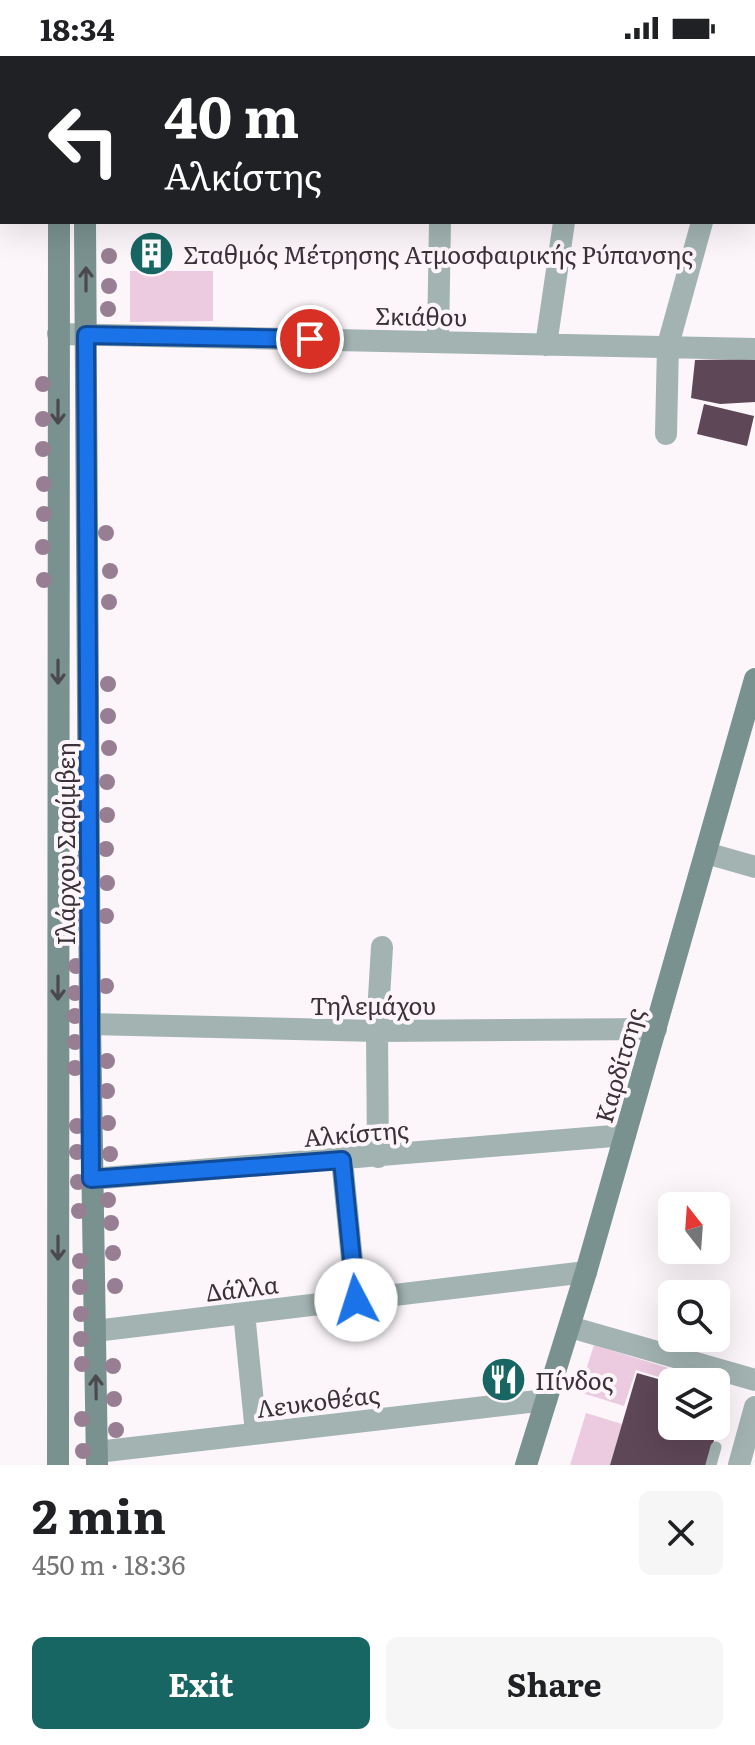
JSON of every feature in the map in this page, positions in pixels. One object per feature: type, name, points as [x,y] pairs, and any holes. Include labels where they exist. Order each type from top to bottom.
[{"type":"main road","name":"Ιλάρχου Σαρίμβεη","points":[[58,1465],[59,224]]},
{"type":"main road","name":"Ιλάρχου Σαρίμβεη","points":[[85,224],[91,1179],[97,1459]]},
{"type":"main road","name":"Καρδίτσης","points":[[526,1465],[570,1327],[753,692]]},
{"type":"street","points":[[438,340],[440,224]]},
{"type":"street","points":[[546,345],[564,224]]},
{"type":"street","points":[[666,434],[668,345],[701,224]]},
{"type":"street","name":"Σκιάθου","points":[[58,334],[755,349]]},
{"type":"street","points":[[706,853],[755,867]]},
{"type":"street","points":[[378,1157],[377,1031],[382,947]]},
{"type":"street","name":"Τηλεμάχου","points":[[90,1024],[377,1031],[656,1029]]},
{"type":"street","name":"Αλκίστης","points":[[91,1179],[625,1135]]},
{"type":"street","points":[[342,1160],[356,1300]]},
{"type":"street","name":"Δάλλα","points":[[95,1331],[586,1272]]},
{"type":"street","points":[[244,1313],[256,1433]]},
{"type":"street","points":[[570,1327],[755,1380]]},
{"type":"street","name":"Λευκοθέας","points":[[97,1459],[256,1433],[546,1400]]},
{"type":"street","points":[[739,1465],[755,1407]]},
{"type":"lane","points":[[711,1465],[716,1447]]},
{"type":"shaded area","points":[[130,271],[213,271],[213,321],[130,322]]},
{"type":"shaded area","points":[[594,1345],[668,1368],[658,1368],[658,1377],[636,1370],[624,1406],[579,1392]]},
{"type":"shaded area","points":[[586,1413],[622,1424],[610,1465],[570,1465]]},
{"type":"building","points":[[755,359],[755,402],[720,404],[691,398],[695,360]]},
{"type":"building","points":[[704,404],[754,416],[747,446],[697,434]]},
{"type":"building","points":[[637,1373],[658,1379],[658,1440],[714,1440],[707,1465],[610,1465]]},
{"type":"place","name":"Σταθμός Μέτρησης Ατμοσφαιρικής Ρύπανσης","points":[[152,253]]},
{"type":"place","name":"Πίνδος","points":[[504,1379]]},
{"type":"route","points":[[310,339],[86,335],[91,1179],[342,1160],[356,1300]]}]
